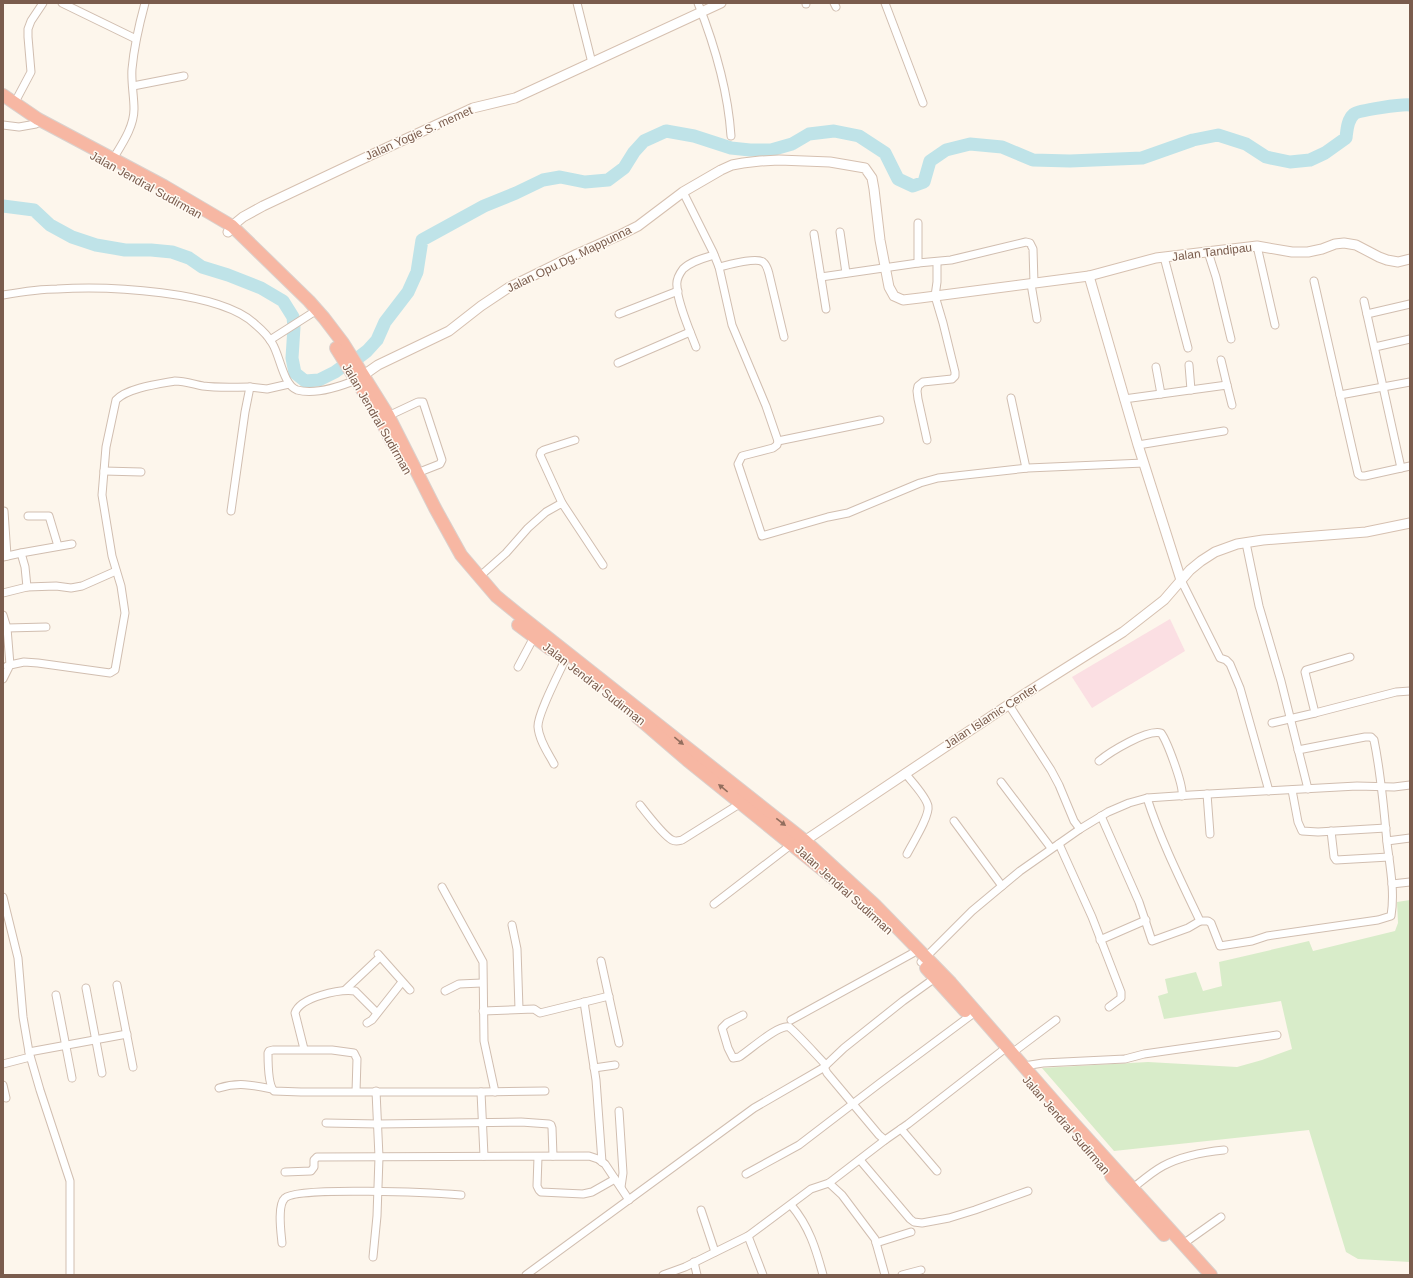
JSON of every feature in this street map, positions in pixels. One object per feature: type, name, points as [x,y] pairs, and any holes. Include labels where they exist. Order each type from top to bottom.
[{"type":"highway","name":"Jalan Jendral Sudirman","points":[[3,95],[9,103],[37,122],[187,207],[230,229]]},
{"type":"highway","name":"Jalan Jendral Sudirman","points":[[37,122],[164,186],[230,229],[286,278],[343,343],[346,356],[417,473],[461,555],[496,596],[797,844],[862,903],[913,953],[924,960],[951,983],[1007,1051],[1200,1275]]},
{"type":"highway","name":"Jalan Jendral Sudirman","points":[[385,418],[446,543],[454,556],[499,609],[607,693],[741,803],[876,905],[924,960],[935,978],[970,1016],[1024,1066],[1210,1275]]},
{"type":"street","points":[[9,103],[31,72],[28,29],[31,21],[44,3]]},
{"type":"street","points":[[62,3],[136,39]]},
{"type":"street","points":[[112,159],[126,137],[133,119],[132,71],[136,39],[145,3]]},
{"type":"street","points":[[577,3],[592,63]]},
{"type":"street","name":"Jalan Yogie S. memet","points":[[230,229],[243,217],[263,206],[473,108],[515,98],[592,63],[700,7],[722,3]]},
{"type":"street","points":[[885,3],[923,103]]},
{"type":"street","points":[[700,7],[726,94],[731,136]]},
{"type":"street","points":[[133,86],[184,76]]},
{"type":"street","points":[[3,125],[19,127],[37,122]]},
{"type":"street","name":"Jalan Opu Dg. Mappunna","points":[[357,374],[441,336],[508,288],[638,226],[683,192],[721,170],[732,165],[742,163],[779,160],[830,162],[862,167],[867,170],[873,182],[884,268],[889,287],[894,296],[903,300],[1033,284]]},
{"type":"street","points":[[683,192],[719,267],[732,325],[766,406],[778,441],[777,445],[773,448],[742,456],[738,464],[762,536],[828,517],[848,513],[933,479],[1026,468],[1144,463]]},
{"type":"street","points":[[918,223],[918,263]]},
{"type":"street","points":[[840,232],[846,273]]},
{"type":"street","points":[[814,234],[826,309]]},
{"type":"street","points":[[821,277],[918,263],[952,260],[1028,242],[1031,244],[1033,249],[1033,284],[1038,319]]},
{"type":"street","name":"Jalan Tandipau","points":[[1033,284],[1089,276],[1156,258],[1257,246],[1292,252],[1301,252],[1322,249],[1335,244],[1344,243],[1356,245],[1387,260],[1398,262],[1410,259]]},
{"type":"street","points":[[1257,246],[1275,325]]},
{"type":"street","points":[[1208,252],[1216,277],[1231,339]]},
{"type":"street","points":[[696,348],[676,285],[684,268],[698,260],[714,255]]},
{"type":"street","points":[[1164,257],[1188,348]]},
{"type":"street","points":[[719,267],[756,260],[767,266],[784,336]]},
{"type":"street","points":[[927,440],[918,399],[918,386],[924,382],[952,379],[955,376],[943,323],[935,296],[937,262]]},
{"type":"street","points":[[1089,276],[1138,446],[1181,580],[1220,658],[1229,662],[1238,682],[1269,791]]},
{"type":"street","points":[[1314,281],[1358,474],[1360,476],[1365,476],[1410,466]]},
{"type":"street","points":[[3,295],[57,289],[96,289],[151,292],[206,300],[253,321],[270,340],[276,350],[289,384],[296,389],[324,391],[336,388],[357,374]]},
{"type":"street","points":[[619,314],[678,291]]},
{"type":"street","points":[[1364,302],[1401,468]]},
{"type":"street","points":[[1367,314],[1410,304]]},
{"type":"street","points":[[270,340],[315,312]]},
{"type":"street","points":[[618,363],[690,332]]},
{"type":"street","points":[[1375,347],[1410,339]]},
{"type":"street","points":[[1221,360],[1232,405]]},
{"type":"street","points":[[1189,365],[1191,390]]},
{"type":"street","points":[[1156,367],[1161,394]]},
{"type":"street","points":[[7,666],[24,662],[113,672],[117,660],[124,613],[121,586],[108,536],[102,495],[106,447],[116,400],[121,395],[175,381],[203,386],[268,389],[289,384]]},
{"type":"street","points":[[1340,395],[1410,382]]},
{"type":"street","points":[[1124,399],[1227,385]]},
{"type":"street","points":[[231,511],[250,387]]},
{"type":"street","points":[[1011,398],[1026,468]]},
{"type":"street","points":[[385,418],[418,402],[423,402],[442,460],[440,464],[417,473]]},
{"type":"street","points":[[778,441],[880,420]]},
{"type":"street","points":[[1138,446],[1224,431]]},
{"type":"street","points":[[575,440],[544,450],[540,455],[562,503],[603,565]]},
{"type":"street","points":[[104,471],[141,472]]},
{"type":"street","points":[[479,577],[506,553],[528,528],[546,512],[562,503]]},
{"type":"street","points":[[4,511],[5,557],[72,544]]},
{"type":"street","points":[[28,516],[49,516],[58,546]]},
{"type":"street","name":"Jalan Islamic Center","points":[[797,844],[1123,632],[1164,600],[1181,580],[1201,561],[1215,552],[1237,544],[1263,540],[1366,532],[1410,523]]},
{"type":"street","points":[[1246,543],[1259,606],[1308,789]]},
{"type":"street","points":[[21,553],[25,568],[27,587]]},
{"type":"street","points":[[3,593],[27,587],[56,586],[70,588],[82,586],[116,571]]},
{"type":"street","points":[[3,615],[7,628],[7,666],[3,679]]},
{"type":"street","points":[[7,628],[46,627]]},
{"type":"street","points":[[518,667],[534,637]]},
{"type":"street","points":[[1315,713],[1305,672],[1306,670],[1350,657]]},
{"type":"street","points":[[554,764],[540,734],[538,722],[565,660]]},
{"type":"street","points":[[1272,723],[1396,692],[1410,691]]},
{"type":"street","points":[[1009,705],[1051,770],[1074,821],[1080,829]]},
{"type":"street","points":[[1099,761],[1118,748],[1138,738],[1152,733],[1161,733],[1174,763],[1182,788],[1182,796]]},
{"type":"street","points":[[1101,816],[1111,842],[1135,891],[1153,942],[1188,928],[1200,921],[1208,921],[1211,923],[1219,946],[1223,947],[1252,941],[1266,936],[1378,920],[1390,916],[1393,903],[1392,884],[1383,787],[1374,740],[1371,737],[1298,750]]},
{"type":"street","points":[[905,773],[926,800],[929,810],[907,854]]},
{"type":"street","points":[[1001,782],[1051,848]]},
{"type":"street","points":[[924,960],[972,911],[1020,871],[1080,829],[1101,816],[1129,803],[1146,798],[1207,794],[1357,786],[1394,787],[1410,785]]},
{"type":"street","points":[[1292,790],[1301,831],[1386,828]]},
{"type":"street","points":[[1207,794],[1210,834]]},
{"type":"street","points":[[1146,798],[1166,848],[1200,921]]},
{"type":"street","points":[[640,805],[671,840],[676,841],[682,840],[741,803]]},
{"type":"street","points":[[954,821],[1002,886]]},
{"type":"street","points":[[1331,831],[1334,857],[1336,860],[1389,857]]},
{"type":"street","points":[[1387,841],[1410,838]]},
{"type":"street","points":[[714,904],[797,844]]},
{"type":"street","points":[[1058,844],[1092,917],[1121,995],[1121,998],[1109,1007]]},
{"type":"street","points":[[1392,884],[1410,882]]},
{"type":"street","points":[[442,887],[483,962],[482,1011],[484,1041],[495,1092]]},
{"type":"street","points":[[3,897],[18,958],[24,1028],[29,1054],[70,1181],[70,1275]]},
{"type":"street","points":[[1100,940],[1146,920]]},
{"type":"street","points":[[512,925],[517,948],[519,1009]]},
{"type":"street","points":[[791,1020],[913,953]]},
{"type":"street","points":[[345,990],[379,956],[410,990]]},
{"type":"street","points":[[601,961],[619,1043]]},
{"type":"street","points":[[526,1275],[754,1108],[824,1067],[844,1048],[902,1001],[935,978]]},
{"type":"street","points":[[367,1023],[372,1020],[402,982]]},
{"type":"street","points":[[445,991],[459,984],[482,983]]},
{"type":"street","points":[[117,984],[133,1067]]},
{"type":"street","points":[[86,988],[102,1073]]},
{"type":"street","points":[[304,1049],[295,1017],[296,1010],[300,1005],[333,992],[355,990],[377,1013]]},
{"type":"street","points":[[56,995],[72,1078]]},
{"type":"street","points":[[482,1011],[534,1008],[540,1013],[609,996]]},
{"type":"street","points":[[584,1002],[594,1068],[602,1162]]},
{"type":"street","points":[[743,1015],[727,1023],[722,1028],[728,1048],[733,1058],[739,1057],[779,1029],[790,1028],[884,1140]]},
{"type":"street","points":[[746,1174],[799,1145],[970,1016]]},
{"type":"street","points":[[663,1275],[748,1236],[811,1189],[829,1183],[884,1140],[1007,1051],[1056,1020]]},
{"type":"street","points":[[3,1064],[29,1054],[65,1045],[127,1034]]},
{"type":"street","points":[[1024,1066],[1043,1063],[1125,1059],[1144,1054],[1277,1035]]},
{"type":"street","points":[[272,1089],[268,1061],[269,1051],[304,1049],[354,1052],[357,1059],[356,1092]]},
{"type":"street","points":[[594,1068],[615,1065]]},
{"type":"street","points":[[219,1088],[235,1084],[249,1084],[280,1092],[545,1091]]},
{"type":"street","points":[[3,1085],[6,1098]]},
{"type":"street","points":[[373,1257],[377,1216],[379,1157],[376,1092]]},
{"type":"street","points":[[481,1092],[484,1156]]},
{"type":"street","points":[[619,1111],[623,1173],[620,1187]]},
{"type":"street","points":[[326,1123],[378,1124],[521,1122],[548,1124],[551,1125],[552,1128],[553,1156]]},
{"type":"street","points":[[901,1128],[937,1171]]},
{"type":"street","points":[[1133,1188],[1146,1177],[1170,1162],[1190,1156],[1224,1150]]},
{"type":"street","points":[[285,1172],[311,1172],[314,1167],[314,1160],[319,1157],[589,1156],[598,1159],[605,1164],[629,1200]]},
{"type":"street","points":[[538,1157],[538,1186],[541,1192],[583,1194],[592,1192],[615,1179]]},
{"type":"street","points":[[860,1160],[910,1219],[917,1223],[955,1216],[1028,1192]]},
{"type":"street","points":[[829,1183],[842,1195],[875,1239],[883,1275]]},
{"type":"street","points":[[282,1243],[280,1213],[283,1200],[290,1195],[319,1192],[401,1191],[461,1195]]},
{"type":"street","points":[[791,1205],[800,1216],[809,1232],[816,1249],[823,1275]]},
{"type":"street","points":[[701,1210],[716,1252]]},
{"type":"street","points":[[1183,1244],[1221,1217]]},
{"type":"street","points":[[876,1243],[911,1232]]},
{"type":"street","points":[[748,1236],[763,1275]]},
{"type":"street","points":[[694,1262],[697,1275]]},
{"type":"street","points":[[902,1275],[921,1270]]},
{"type":"shaded area","points":[[1170,619],[1185,651],[1092,708],[1072,677]]},
{"type":"green space","points":[[1410,900],[1410,1262],[1358,1259],[1346,1252],[1309,1130],[1114,1151],[1042,1068],[1148,1062],[1237,1067],[1292,1049],[1281,1001],[1164,1019],[1158,996],[1168,993],[1165,979],[1196,972],[1203,991],[1222,986],[1219,962],[1309,941],[1313,951],[1395,931],[1398,923],[1397,902]]},
{"type":"waterway","points":[[3,206],[34,210],[50,225],[72,237],[96,245],[125,250],[172,252],[189,258],[202,267],[261,288],[283,301],[293,317],[294,327],[292,358],[295,373],[305,381],[319,380],[354,361],[367,351],[377,340],[385,322],[408,292],[417,272],[422,240],[484,206],[543,180],[560,177],[585,182],[608,180],[624,168],[634,152],[644,141],[666,131],[694,136],[731,148],[750,150],[771,150],[792,144],[809,134],[834,131],[859,136],[885,153],[898,179],[913,186],[924,182],[930,161],[946,150],[970,144],[1002,147],[1033,160],[1070,161],[1142,158],[1193,140],[1218,135],[1246,144],[1266,157],[1290,162],[1310,160],[1325,153],[1346,138],[1347,128],[1354,114],[1399,105],[1410,105]]}]
